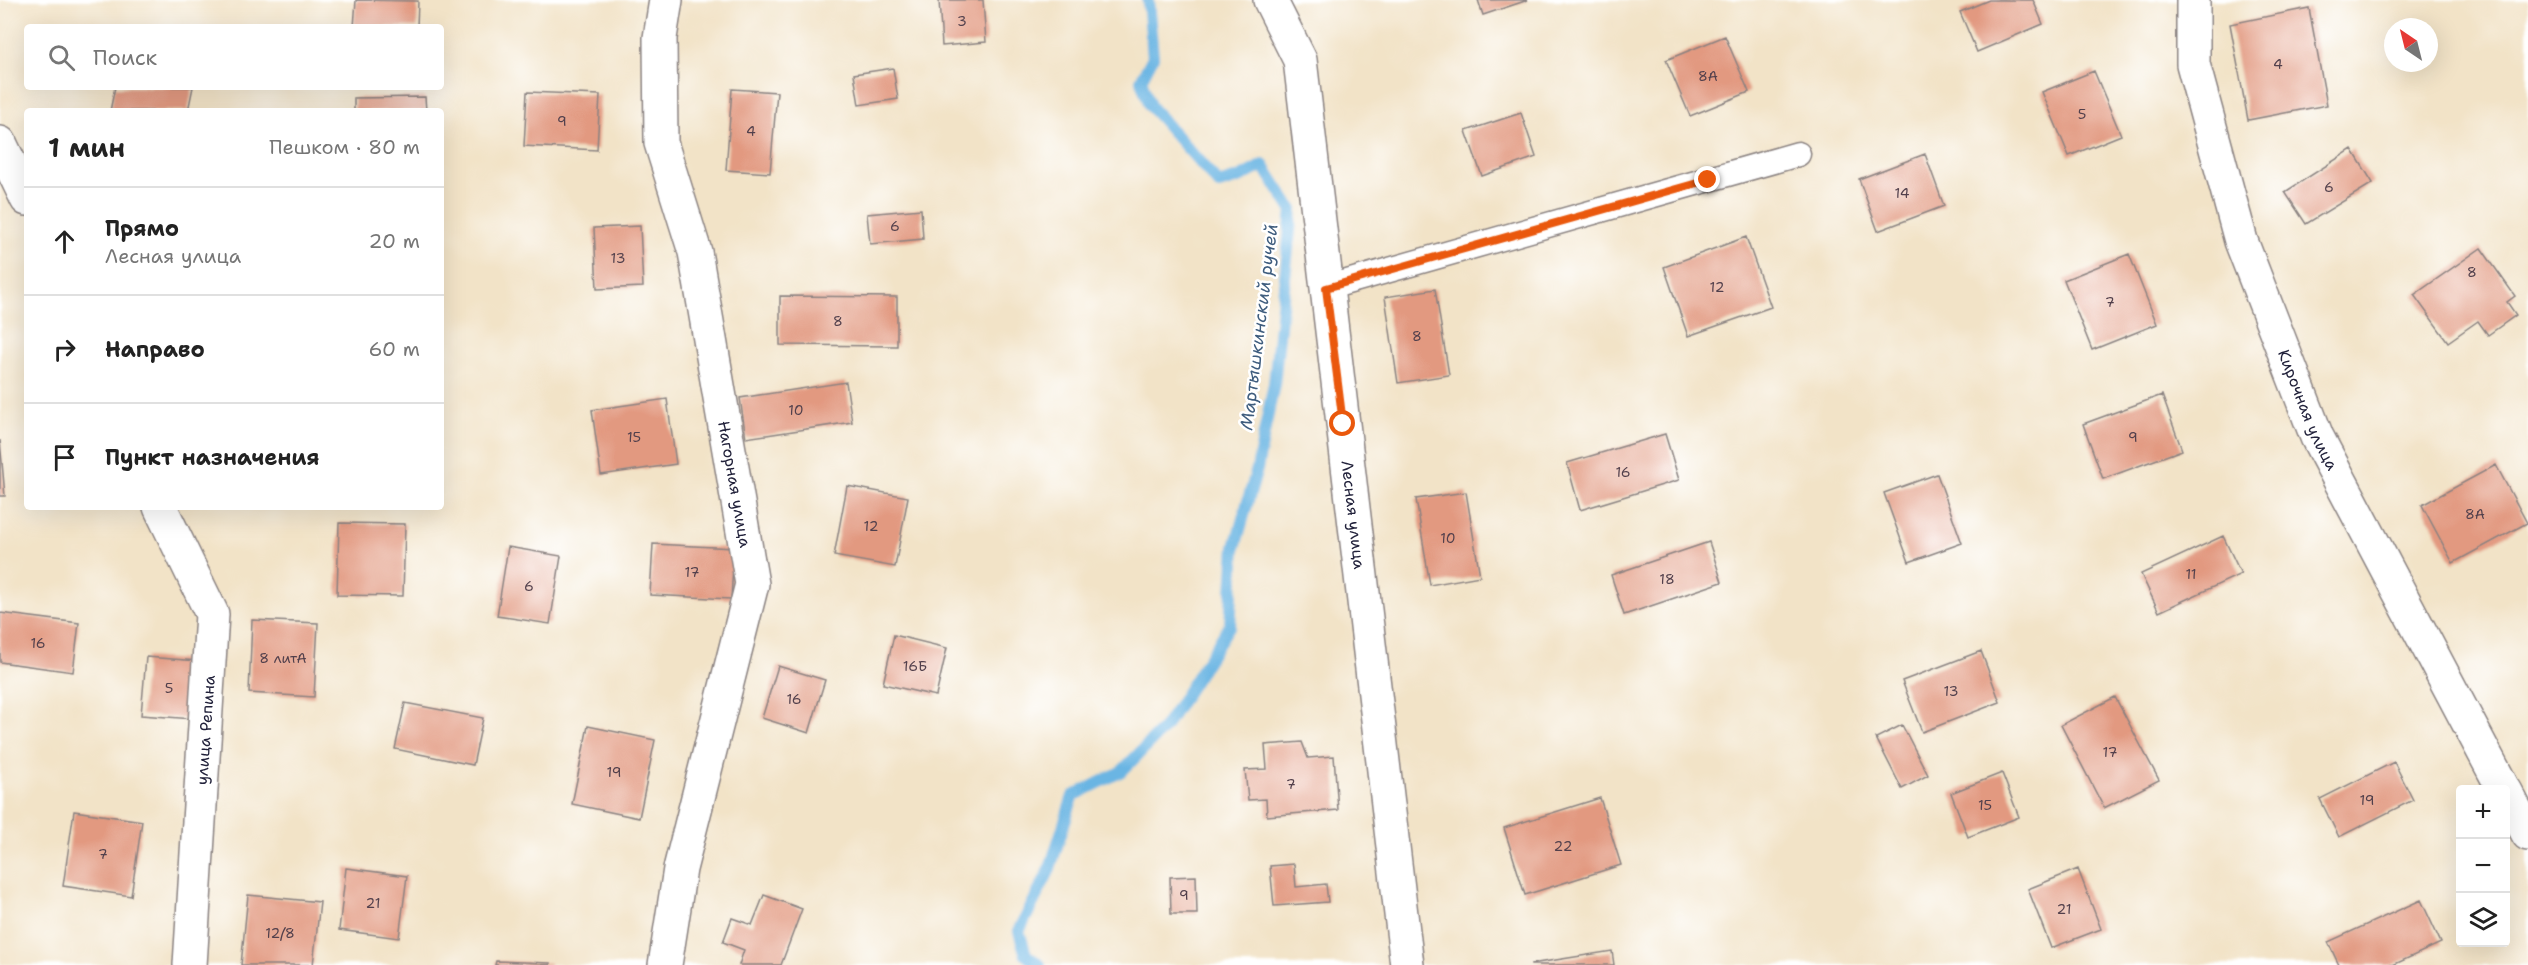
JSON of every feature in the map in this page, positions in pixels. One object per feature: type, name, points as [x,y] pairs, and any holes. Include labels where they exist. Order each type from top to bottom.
[{"type":"street","name":"Нагорная улица","points":[[665,965],[680,868],[752,584],[695,252],[661,143],[660,38],[666,0]]},
{"type":"street","name":"Лесная улица","points":[[1270,0],[1300,60],[1407,965]]},
{"type":"street","name":"Кирочная улица","points":[[2193,0],[2193,64],[2241,241],[2317,437],[2502,785]]},
{"type":"street","points":[[0,143],[24,193]]},
{"type":"street","name":"улица Репина","points":[[160,510],[212,614],[190,965]]},
{"type":"street","name":"Кирочная улица","points":[[2510,800],[2528,834]]},
{"type":"lane","points":[[1326,288],[1798,154]]},
{"type":"building","points":[[356,0],[418,1],[417,24],[354,24]]},
{"type":"building","points":[[939,0],[983,0],[986,42],[942,46]]},
{"type":"building","points":[[1478,0],[1528,0],[1483,15]]},
{"type":"building","points":[[1989,0],[2033,0],[2043,24],[1977,52],[1960,12]]},
{"type":"building","points":[[2309,8],[2327,105],[2248,120],[2230,24]]},
{"type":"building","points":[[1725,36],[1749,92],[1690,116],[1666,60]]},
{"type":"building","points":[[893,68],[898,99],[859,105],[854,74]]},
{"type":"building","points":[[2094,71],[2121,135],[2069,156],[2042,92]]},
{"type":"building","points":[[732,89],[777,92],[770,173],[726,170]]},
{"type":"building","points":[[114,90],[192,90],[189,108],[111,108]]},
{"type":"building","points":[[527,92],[600,95],[597,150],[524,146]]},
{"type":"building","points":[[425,97],[426,108],[354,108],[354,98]]},
{"type":"building","points":[[1521,113],[1536,157],[1482,176],[1466,131]]},
{"type":"building","points":[[2352,149],[2373,183],[2306,224],[2285,192]]},
{"type":"building","points":[[1925,154],[1944,206],[1878,231],[1859,179]]},
{"type":"building","points":[[921,209],[923,239],[870,244],[867,214]]},
{"type":"building","points":[[640,226],[643,287],[597,289],[594,228]]},
{"type":"building","points":[[1746,237],[1771,307],[1688,336],[1664,267]]},
{"type":"building","points":[[2481,248],[2515,296],[2507,302],[2516,315],[2488,335],[2478,321],[2448,342],[2414,295]]},
{"type":"building","points":[[2129,254],[2157,324],[2092,350],[2064,280]]},
{"type":"building","points":[[1435,289],[1449,375],[1398,383],[1385,297]]},
{"type":"building","points":[[780,296],[897,297],[897,346],[780,345]]},
{"type":"building","points":[[846,382],[852,422],[746,438],[740,398]]},
{"type":"building","points":[[2162,395],[2182,450],[2103,479],[2083,424]]},
{"type":"building","points":[[667,399],[676,464],[601,475],[592,410]]},
{"type":"building","points":[[1665,434],[1679,480],[1580,510],[1567,463]]},
{"type":"building","points":[[0,440],[5,496],[0,496]]},
{"type":"building","points":[[2496,465],[2527,523],[2453,563],[2422,505]]},
{"type":"building","points":[[1937,474],[1962,543],[1909,562],[1884,493]]},
{"type":"building","points":[[847,486],[908,497],[895,567],[834,556]]},
{"type":"building","points":[[1466,492],[1480,576],[1430,585],[1416,499]]},
{"type":"building","points":[[339,523],[405,524],[403,596],[337,595]]},
{"type":"building","points":[[2223,536],[2241,574],[2159,612],[2141,574]]},
{"type":"building","points":[[1709,542],[1722,582],[1624,615],[1611,575]]},
{"type":"building","points":[[653,544],[734,548],[731,599],[650,595]]},
{"type":"building","points":[[508,547],[561,556],[550,624],[497,616]]},
{"type":"building","points":[[0,613],[79,623],[73,672],[0,662]]},
{"type":"building","points":[[252,620],[318,623],[314,697],[249,693]]},
{"type":"building","points":[[894,635],[947,648],[936,696],[883,684]]},
{"type":"building","points":[[1981,651],[2000,702],[1922,732],[1902,681]]},
{"type":"building","points":[[146,657],[198,661],[193,719],[141,715]]},
{"type":"building","points":[[778,666],[825,680],[809,733],[762,718]]},
{"type":"building","points":[[2115,697],[2159,780],[2104,808],[2061,725]]},
{"type":"building","points":[[405,703],[483,718],[473,765],[395,749]]},
{"type":"building","points":[[1902,725],[1928,775],[1902,789],[1876,738]]},
{"type":"building","points":[[588,726],[655,740],[639,818],[572,804]]},
{"type":"building","points":[[1302,742],[1308,758],[1334,756],[1338,810],[1267,816],[1266,799],[1248,800],[1245,770],[1267,769],[1265,745]]},
{"type":"building","points":[[2394,762],[2413,800],[2339,837],[2320,799]]},
{"type":"building","points":[[2002,773],[2019,817],[1968,837],[1951,793]]},
{"type":"building","points":[[1600,798],[1621,865],[1525,895],[1504,828]]},
{"type":"building","points":[[74,811],[142,821],[131,896],[63,886]]},
{"type":"building","points":[[1294,864],[1296,887],[1326,884],[1328,902],[1274,906],[1270,866]]},
{"type":"building","points":[[346,868],[407,876],[399,938],[339,930]]},
{"type":"building","points":[[2078,869],[2101,929],[2051,948],[2028,889]]},
{"type":"building","points":[[1196,876],[1197,914],[1171,914],[1170,877]]},
{"type":"building","points":[[248,895],[320,902],[313,965],[241,965]]},
{"type":"building","points":[[764,895],[802,909],[781,965],[739,965],[744,950],[723,942],[732,918],[752,925]]},
{"type":"building","points":[[2421,900],[2441,943],[2393,965],[2339,965],[2328,942]]},
{"type":"building","points":[[1612,951],[1614,965],[1531,965],[1531,964]]},
{"type":"building","points":[[496,961],[550,963],[550,965],[495,965]]},
{"type":"waterway","name":"Мартышкинский ручей","points":[[1040,965],[1026,955],[1019,931],[1049,871],[1073,796],[1122,771],[1165,727],[1230,625],[1235,547],[1257,469],[1274,384],[1292,210],[1263,165],[1241,177],[1219,184],[1150,106],[1141,80],[1153,57],[1148,0]]},
{"type":"route","points":[[1343,424],[1326,288],[1708,180]]}]
